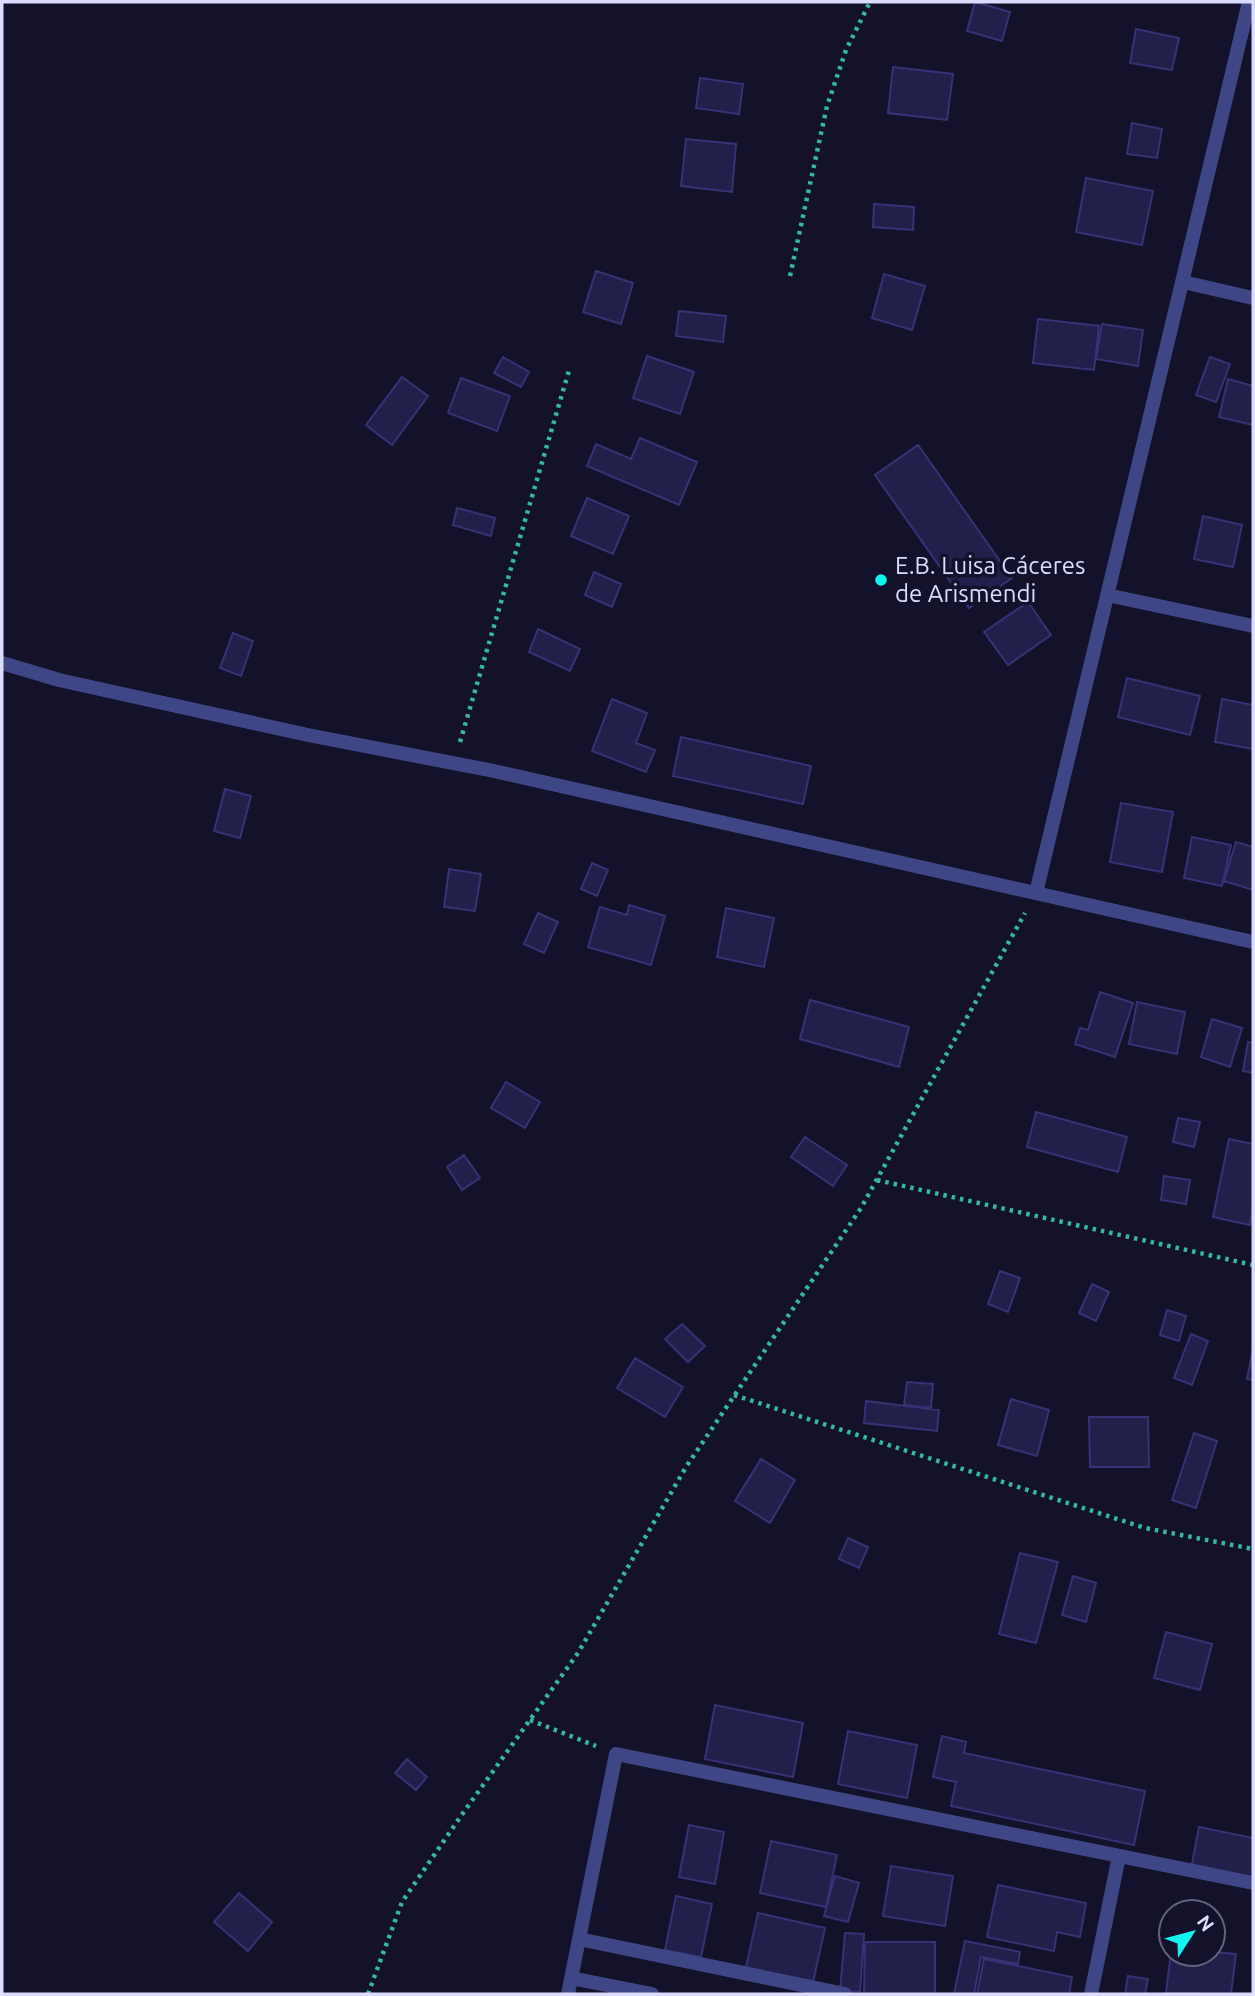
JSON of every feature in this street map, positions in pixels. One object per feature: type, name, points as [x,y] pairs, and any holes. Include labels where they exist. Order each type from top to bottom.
[{"type":"street","points":[[1036,893],[1249,2]]},
{"type":"street","points":[[1183,282],[1253,298]]},
{"type":"street","points":[[1107,595],[1253,626]]},
{"type":"street","points":[[2,663],[59,680],[308,735],[454,763],[1253,942]]},
{"type":"street","points":[[568,1994],[616,1754],[1253,1883]]},
{"type":"street","points":[[1091,1994],[1119,1856]]},
{"type":"street","points":[[579,1939],[845,1994]]},
{"type":"street","points":[[571,1978],[652,1994]]},
{"type":"path","points":[[790,276],[827,106],[846,50],[870,2]]},
{"type":"path","points":[[454,763],[570,367]]},
{"type":"path","points":[[368,1994],[402,1902],[578,1653],[686,1467],[861,1208],[1036,893]]},
{"type":"path","points":[[877,1180],[1253,1265]]},
{"type":"path","points":[[734,1395],[1145,1528],[1253,1549]]},
{"type":"path","points":[[530,1720],[616,1754]]},
{"type":"building","points":[[975,2],[1010,12],[1002,41],[967,31]]},
{"type":"building","points":[[1136,29],[1179,38],[1172,70],[1130,63]]},
{"type":"building","points":[[893,67],[953,74],[947,120],[888,113]]},
{"type":"building","points":[[700,78],[743,84],[739,114],[696,108]]},
{"type":"building","points":[[1132,123],[1162,129],[1157,158],[1127,154]]},
{"type":"building","points":[[686,139],[736,144],[732,192],[681,186]]},
{"type":"building","points":[[1086,178],[1153,191],[1142,245],[1076,232]]},
{"type":"building","points":[[874,204],[914,207],[913,230],[873,227]]},
{"type":"building","points":[[596,271],[633,283],[621,324],[583,312]]},
{"type":"building","points":[[884,274],[925,286],[912,330],[872,318]]},
{"type":"building","points":[[679,311],[726,316],[723,342],[676,336]]},
{"type":"building","points":[[1038,319],[1099,326],[1094,370],[1033,363]]},
{"type":"building","points":[[1102,324],[1143,330],[1138,366],[1096,359]]},
{"type":"building","points":[[647,356],[694,372],[680,414],[633,398]]},
{"type":"building","points":[[503,357],[529,372],[521,387],[494,373]]},
{"type":"building","points":[[1210,357],[1230,364],[1216,402],[1196,395]]},
{"type":"building","points":[[402,377],[428,396],[392,445],[366,425]]},
{"type":"building","points":[[461,378],[510,396],[497,431],[448,413]]},
{"type":"building","points":[[1228,379],[1253,386],[1253,425],[1219,417]]},
{"type":"building","points":[[640,438],[697,462],[679,505],[587,466],[596,444],[631,459]]},
{"type":"building","points":[[918,445],[1012,578],[969,608],[875,475]]},
{"type":"building","points":[[587,498],[629,516],[613,554],[571,536]]},
{"type":"building","points":[[457,508],[495,518],[491,536],[453,525]]},
{"type":"building","points":[[1203,516],[1242,525],[1233,567],[1194,559]]},
{"type":"building","points":[[594,572],[621,584],[612,607],[585,595]]},
{"type":"building","points":[[1028,602],[1051,635],[1008,665],[984,632]]},
{"type":"building","points":[[538,629],[580,649],[570,671],[529,652]]},
{"type":"building","points":[[233,633],[253,641],[241,676],[220,668]]},
{"type":"building","points":[[1127,678],[1200,696],[1190,735],[1118,717]]},
{"type":"building","points":[[612,699],[647,713],[636,743],[655,750],[646,772],[592,751]]},
{"type":"building","points":[[1222,699],[1253,705],[1253,749],[1215,742]]},
{"type":"building","points":[[681,737],[811,766],[803,804],[673,776]]},
{"type":"building","points":[[225,789],[251,796],[240,838],[214,831]]},
{"type":"building","points":[[1121,803],[1173,812],[1162,872],[1110,862]]},
{"type":"building","points":[[1192,837],[1231,845],[1222,886],[1184,878]]},
{"type":"building","points":[[1236,842],[1253,847],[1253,890],[1224,881]]},
{"type":"building","points":[[592,863],[608,870],[597,896],[581,889]]},
{"type":"building","points":[[449,869],[481,874],[475,911],[444,907]]},
{"type":"building","points":[[629,905],[665,916],[651,965],[588,947],[600,907],[627,915]]},
{"type":"building","points":[[726,908],[774,918],[764,967],[717,957]]},
{"type":"building","points":[[538,913],[558,922],[544,953],[524,944]]},
{"type":"building","points":[[1100,992],[1133,1003],[1115,1057],[1075,1044],[1080,1028],[1088,1030]]},
{"type":"building","points":[[810,1000],[909,1027],[899,1067],[800,1039]]},
{"type":"building","points":[[1137,1002],[1185,1012],[1177,1054],[1129,1044]]},
{"type":"building","points":[[1212,1019],[1242,1028],[1230,1067],[1201,1057]]},
{"type":"building","points":[[1248,1042],[1253,1043],[1253,1073],[1243,1071]]},
{"type":"building","points":[[506,1082],[540,1102],[525,1128],[491,1108]]},
{"type":"building","points":[[1036,1112],[1127,1137],[1118,1172],[1027,1147]]},
{"type":"building","points":[[1178,1118],[1200,1122],[1194,1147],[1173,1142]]},
{"type":"building","points":[[805,1137],[847,1165],[833,1186],[791,1157]]},
{"type":"building","points":[[1229,1139],[1253,1144],[1253,1208],[1250,1225],[1213,1217]]},
{"type":"building","points":[[464,1155],[480,1178],[462,1190],[447,1167]]},
{"type":"building","points":[[1164,1176],[1190,1180],[1186,1204],[1161,1200]]},
{"type":"building","points":[[1000,1271],[1020,1278],[1008,1312],[988,1304]]},
{"type":"building","points":[[1092,1284],[1109,1292],[1096,1321],[1079,1313]]},
{"type":"building","points":[[1167,1310],[1186,1316],[1179,1341],[1160,1335]]},
{"type":"building","points":[[682,1324],[705,1346],[688,1362],[665,1339]]},
{"type":"building","points":[[1191,1334],[1208,1341],[1192,1385],[1174,1378]]},
{"type":"building","points":[[1253,1349],[1253,1380],[1247,1379]]},
{"type":"building","points":[[635,1358],[683,1387],[665,1417],[617,1388]]},
{"type":"building","points":[[907,1382],[933,1384],[931,1408],[904,1405]]},
{"type":"building","points":[[1011,1399],[1049,1410],[1037,1456],[998,1445]]},
{"type":"building","points":[[866,1401],[939,1410],[937,1431],[864,1423]]},
{"type":"building","points":[[1089,1417],[1148,1417],[1149,1467],[1090,1467]]},
{"type":"building","points":[[1194,1433],[1217,1441],[1196,1508],[1172,1500]]},
{"type":"building","points":[[761,1459],[795,1480],[770,1523],[735,1501]]},
{"type":"building","points":[[848,1538],[868,1547],[859,1568],[839,1559]]},
{"type":"building","points":[[1020,1553],[1058,1562],[1036,1643],[999,1634]]},
{"type":"building","points":[[1073,1576],[1096,1583],[1086,1622],[1062,1615]]},
{"type":"building","points":[[1166,1632],[1212,1644],[1200,1690],[1154,1678]]},
{"type":"building","points":[[715,1705],[803,1723],[793,1777],[705,1759]]},
{"type":"building","points":[[848,1731],[917,1745],[907,1798],[838,1784]]},
{"type":"building","points":[[942,1736],[966,1742],[964,1753],[1145,1791],[1134,1845],[951,1806],[956,1782],[933,1777]]},
{"type":"building","points":[[407,1759],[427,1777],[416,1790],[395,1773]]},
{"type":"building","points":[[689,1825],[724,1832],[715,1884],[679,1877]]},
{"type":"building","points":[[1199,1827],[1253,1838],[1253,1887],[1190,1874]]},
{"type":"building","points":[[771,1841],[837,1855],[826,1907],[760,1893]]},
{"type":"building","points":[[891,1866],[953,1876],[945,1926],[883,1916]]},
{"type":"building","points":[[835,1876],[859,1883],[848,1922],[824,1916]]},
{"type":"building","points":[[998,1885],[1086,1903],[1080,1937],[1057,1932],[1054,1951],[987,1937]]},
{"type":"building","points":[[239,1893],[272,1922],[248,1951],[214,1922]]},
{"type":"building","points":[[676,1896],[712,1904],[701,1957],[665,1950]]},
{"type":"building","points":[[758,1913],[825,1928],[811,1991],[744,1976]]},
{"type":"building","points":[[845,1933],[864,1934],[860,1992],[840,1991]]},
{"type":"building","points":[[965,1941],[1020,1952],[1018,1964],[981,1957],[974,1994],[954,1994]]},
{"type":"building","points":[[865,1942],[935,1942],[935,1994],[864,1994]]},
{"type":"building","points":[[1227,1953],[1236,1954],[1231,1994],[1166,1993],[1169,1968],[1227,1968]]},
{"type":"building","points":[[984,1959],[1072,1977],[1069,1994],[977,1994]]},
{"type":"building","points":[[1128,1976],[1148,1979],[1145,1994],[1125,1994]]},
{"type":"place","name":"E.B. Luisa Cáceres de Arismendi","points":[[881,580]]}]
